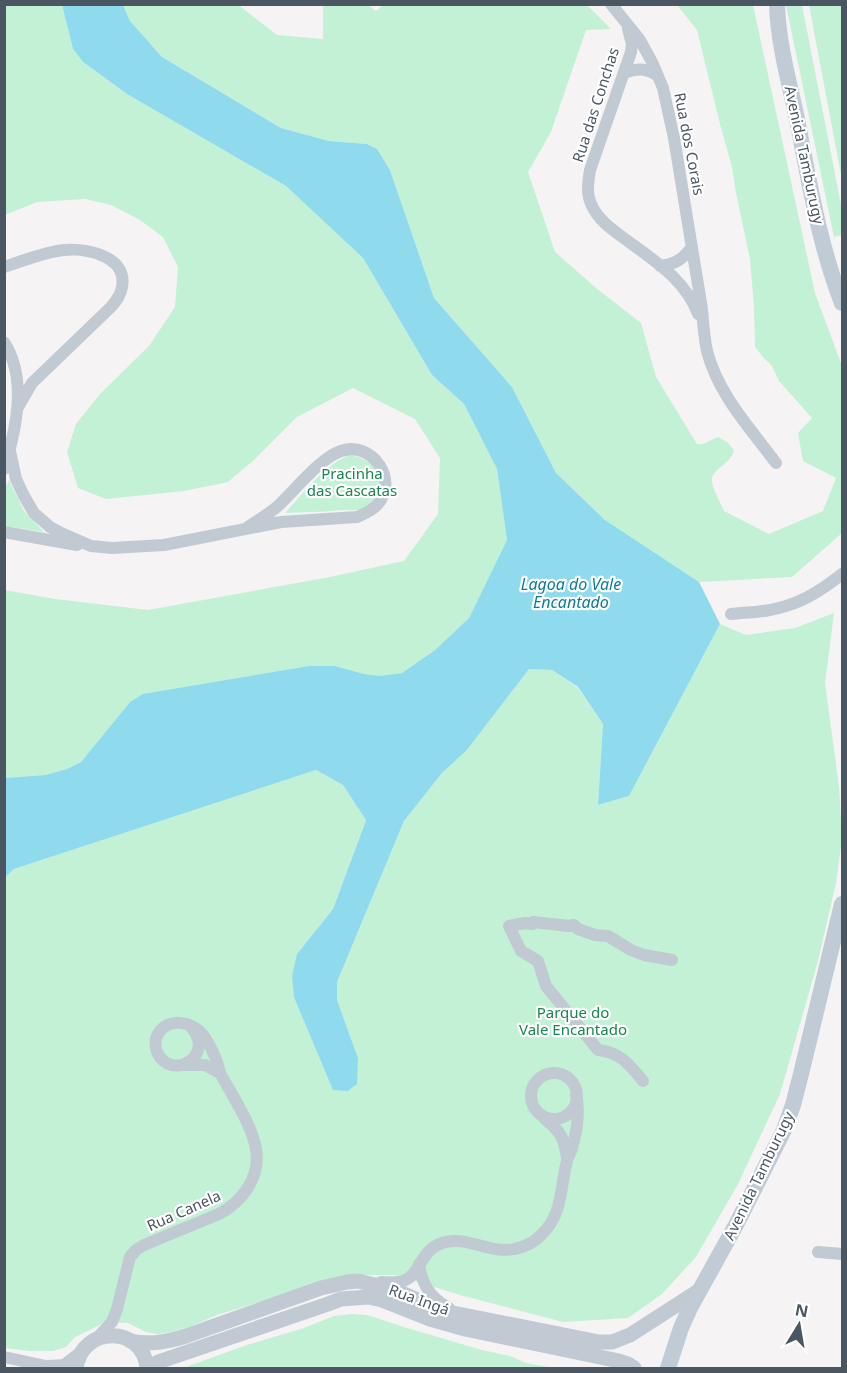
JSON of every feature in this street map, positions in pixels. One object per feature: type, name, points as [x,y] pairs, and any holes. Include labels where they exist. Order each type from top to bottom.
[{"type":"main road","name":"Avenida Tamburugy","points":[[777,4],[781,42],[818,224],[834,282],[843,303]]},
{"type":"main road","name":"Avenida Tamburugy","points":[[668,1368],[681,1328],[784,1130],[793,1105],[843,904]]},
{"type":"street","name":"Rua dos Corais","points":[[611,4],[640,40],[663,88],[671,120],[708,352],[720,383],[732,404],[776,462]]},
{"type":"street","name":"Rua das Conchas","points":[[624,20],[632,44],[631,52],[590,170],[587,186],[589,197],[600,219],[677,279],[696,310],[704,332]]},
{"type":"street","points":[[624,73],[641,69],[657,75]]},
{"type":"street","points":[[660,266],[678,262],[691,248]]},
{"type":"street","points":[[4,267],[50,253],[77,250],[107,257],[116,263],[123,280],[119,297],[111,307],[32,383],[17,409]]},
{"type":"street","points":[[4,342],[14,361],[17,409],[10,451],[4,469]]},
{"type":"street","points":[[15,369],[40,375]]},
{"type":"street","points":[[4,532],[72,545],[112,548],[164,545],[281,522],[357,517],[368,513],[378,505],[384,494],[386,483],[384,471],[378,460],[368,453],[355,449],[333,454],[276,508],[248,527]]},
{"type":"street","points":[[10,451],[10,478],[34,513],[61,534],[91,546]]},
{"type":"street","points":[[276,508],[281,522]]},
{"type":"street","points":[[45,539],[50,527]]},
{"type":"street","points":[[731,614],[788,606],[828,585],[843,574]]},
{"type":"street","points":[[643,1081],[628,1062],[610,1051],[597,1050],[546,986],[538,961],[521,951],[509,926],[532,924],[533,922],[574,925],[578,929],[595,935],[608,936],[644,955],[672,960]]},
{"type":"street","points":[[182,1065],[194,1058],[199,1045],[195,1031],[184,1023],[176,1022],[163,1027],[156,1039],[156,1047],[162,1059],[175,1065],[182,1065],[205,1065],[220,1073]]},
{"type":"street","name":"Rua Canela","points":[[96,1339],[109,1326],[117,1309],[130,1257],[136,1250],[229,1209],[245,1193],[250,1184],[256,1162],[256,1150],[249,1127],[202,1034],[190,1026]]},
{"type":"street","points":[[358,1281],[394,1282],[407,1279],[426,1252],[442,1243],[451,1241],[513,1250],[524,1247],[539,1238],[548,1229],[558,1210],[567,1159],[564,1139],[560,1131],[538,1113],[531,1099],[534,1083],[547,1074],[555,1073],[570,1079],[576,1094],[578,1111],[572,1150],[567,1159]]},
{"type":"street","points":[[538,1113],[546,1117],[564,1116],[575,1103],[576,1094]]},
{"type":"street","points":[[818,1252],[843,1254]]},
{"type":"street","points":[[419,1264],[424,1285],[429,1293],[446,1306],[468,1315]]},
{"type":"street","name":"Rua Ingá","points":[[96,1339],[112,1335],[152,1344],[179,1338],[321,1288],[358,1281],[392,1289],[444,1311],[598,1342],[612,1342],[630,1335],[700,1290]]},
{"type":"street","name":"Rua Ingá","points":[[149,1368],[158,1362],[341,1299],[354,1298],[381,1300],[449,1325],[619,1361],[634,1368]]},
{"type":"street","points":[[117,1309],[119,1323],[129,1340],[143,1354],[149,1368]]},
{"type":"street","points":[[4,1357],[51,1367],[64,1365],[96,1339]]},
{"type":"street","points":[[76,1368],[82,1350]]},
{"type":"green space","points":[[384,4],[587,5],[611,29],[586,30],[551,132],[528,172],[555,252],[641,323],[656,377],[697,444],[703,444],[718,437],[734,450],[729,460],[717,470],[712,478],[714,489],[724,511],[769,534],[823,511],[836,478],[803,461],[798,433],[812,418],[779,381],[772,366],[755,347],[750,259],[732,167],[697,30],[677,5],[753,5],[815,293],[842,366],[842,533],[792,577],[699,582],[605,520],[556,473],[512,387],[434,298],[390,170],[377,149],[367,144],[329,141],[281,128],[162,57],[130,21],[123,5],[239,5],[277,35],[323,39],[323,5],[368,5],[376,11]]},
{"type":"green space","points":[[5,5],[62,5],[73,49],[83,62],[127,94],[286,186],[363,258],[432,375],[464,404],[497,469],[507,540],[469,618],[435,650],[402,673],[379,676],[335,666],[130,702],[81,762],[67,769],[45,775],[5,778],[5,590],[55,599],[148,610],[330,577],[404,561],[438,514],[440,458],[415,419],[353,388],[297,417],[254,460],[228,482],[184,491],[106,499],[78,488],[67,452],[76,424],[100,394],[149,346],[175,307],[178,267],[163,237],[140,220],[111,205],[85,199],[37,202],[5,215]]},
{"type":"green space","points":[[786,5],[802,5],[842,210],[842,235],[834,237]]},
{"type":"green space","points":[[809,5],[842,5],[842,180]]},
{"type":"green space","name":"Pracinha das Cascatas","points":[[350,455],[364,459],[371,464],[379,476],[380,485],[377,494],[369,506],[356,510],[285,513],[323,472]]},
{"type":"green space","points":[[9,480],[24,511],[44,532],[5,526],[4,489]]},
{"type":"green space","name":"Parque do Vale Encantado","points":[[834,613],[825,683],[839,787],[842,839],[836,883],[818,961],[780,1094],[738,1184],[696,1257],[662,1294],[628,1318],[563,1322],[395,1275],[346,1275],[170,1332],[157,1334],[146,1332],[128,1323],[106,1322],[75,1337],[66,1347],[53,1351],[5,1348],[5,877],[14,869],[316,770],[343,785],[366,819],[333,909],[297,954],[358,1058],[337,1000],[337,982],[404,821],[442,773],[467,750],[529,669],[552,670],[578,688],[603,724],[598,805],[629,796],[720,624],[746,635],[795,628]]},
{"type":"green space","points":[[367,1315],[482,1350],[510,1356],[526,1363],[554,1368],[183,1368],[334,1316]]},
{"type":"water","name":"Lagoa do Vale Encantado","points":[[62,5],[123,5],[130,21],[162,57],[281,128],[329,141],[367,144],[377,149],[390,170],[434,298],[512,387],[556,473],[605,520],[699,582],[720,624],[629,796],[598,805],[603,724],[578,687],[552,670],[529,669],[467,750],[442,773],[404,821],[337,982],[337,1000],[358,1058],[357,1084],[348,1091],[333,1090],[294,997],[292,976],[297,954],[333,909],[366,820],[343,785],[316,770],[14,869],[5,877],[5,778],[45,775],[67,769],[81,762],[130,702],[143,694],[309,666],[335,666],[379,676],[402,673],[435,650],[469,618],[507,540],[497,469],[464,404],[432,375],[363,258],[286,186],[127,94],[83,62],[73,49]]}]
